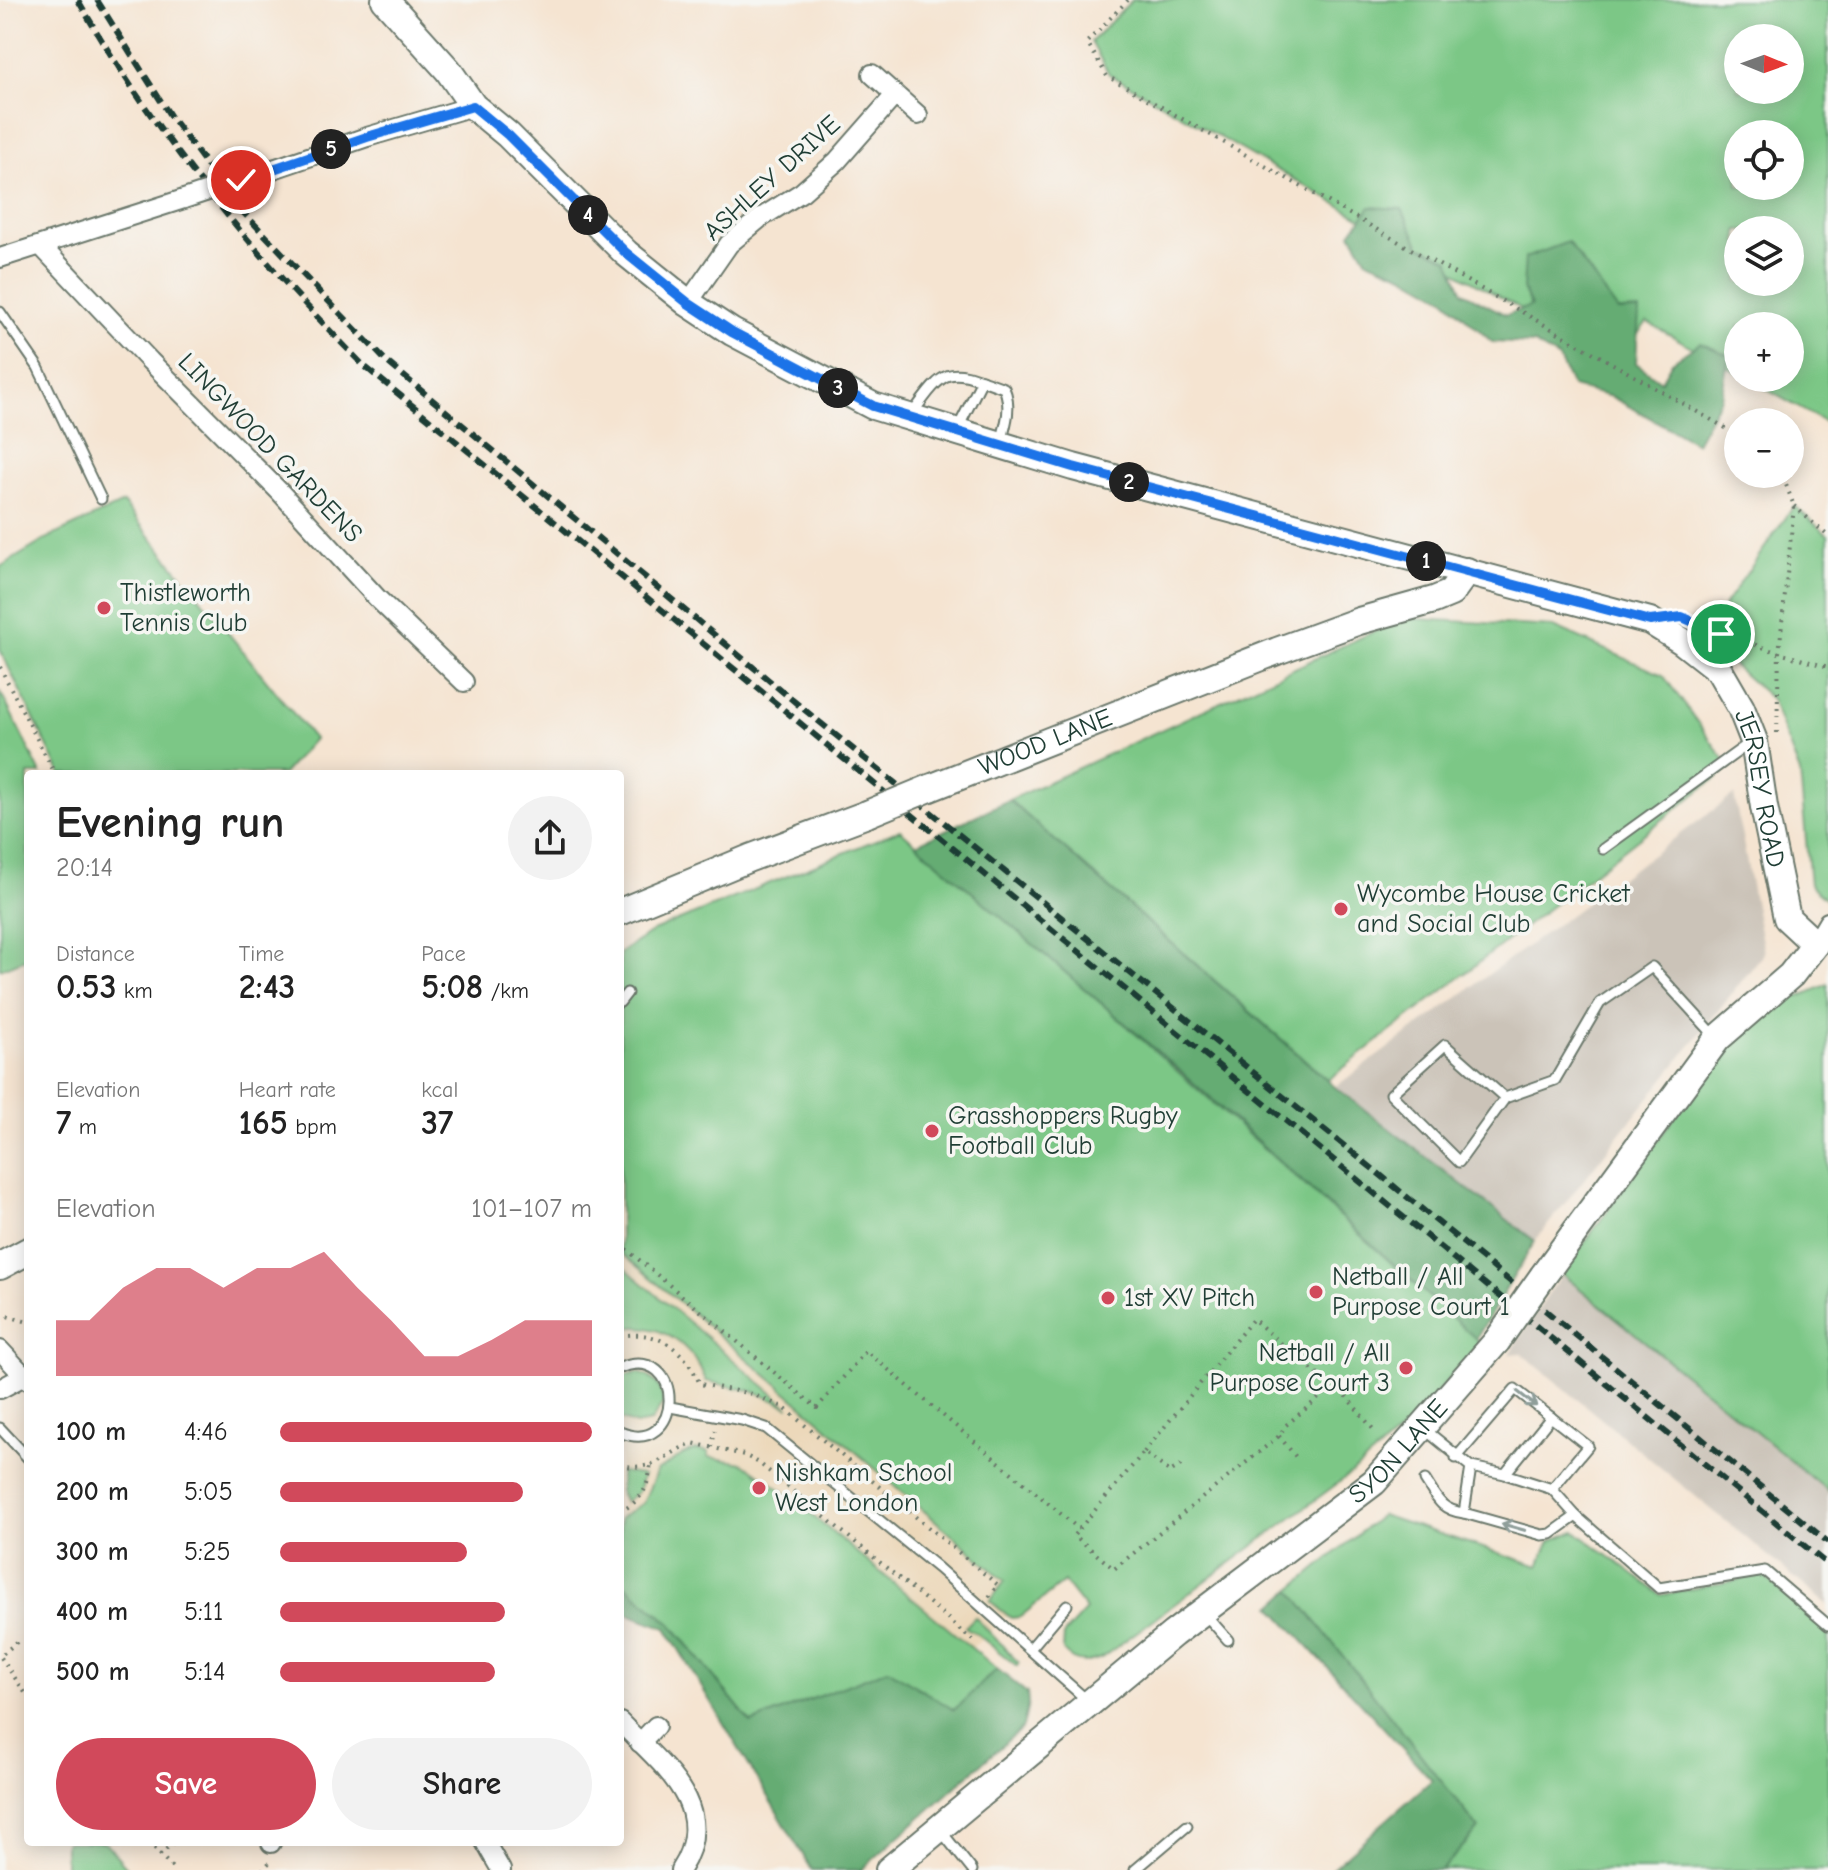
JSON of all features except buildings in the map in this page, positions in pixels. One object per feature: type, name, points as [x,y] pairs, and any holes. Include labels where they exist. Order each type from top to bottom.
[{"type":"street","name":"JERSEY ROAD","points":[[385,0],[448,70],[473,106],[508,135],[626,253],[688,303],[732,332],[873,406],[1229,509],[1650,621],[1682,641],[1719,670],[1741,708],[1765,739],[1764,807],[1787,918],[1824,937]]},
{"type":"street","points":[[872,74],[918,115]]},
{"type":"street","name":"ASHLEY DRIVE","points":[[688,303],[729,244],[759,219],[802,192],[837,161],[895,95]]},
{"type":"street","points":[[0,258],[367,137],[473,106]]},
{"type":"street","name":"LINGWOOD GARDENS","points":[[41,246],[280,492],[378,599],[464,682]]},
{"type":"street","name":"WOOD LANE","points":[[624,910],[1277,651],[1359,621],[1434,600],[1451,593],[1467,571]]},
{"type":"street","name":"SYON LANE","points":[[889,1870],[1089,1702],[1374,1482],[1497,1341],[1717,1039],[1791,975],[1824,937]]},
{"type":"street","points":[[0,1266],[24,1253]]},
{"type":"street","points":[[0,1350],[24,1376]]},
{"type":"street","points":[[0,1389],[24,1379]]},
{"type":"street","points":[[624,1726],[677,1781],[692,1807],[695,1838],[680,1870]]},
{"type":"street","points":[[640,1743],[656,1726]]},
{"type":"street","points":[[487,1846],[501,1870]]},
{"type":"lane","points":[[0,312],[38,367],[101,499]]},
{"type":"lane","points":[[910,417],[942,376],[953,372],[982,380],[1004,388],[1008,396],[1007,419],[1000,444]]},
{"type":"lane","points":[[957,431],[982,380]]},
{"type":"lane","points":[[1603,849],[1765,739]]},
{"type":"lane","points":[[1505,1098],[1445,1045],[1391,1094],[1459,1162],[1505,1098],[1555,1080],[1600,1003],[1652,967],[1717,1039]]},
{"type":"lane","points":[[624,997],[627,993]]},
{"type":"lane","points":[[624,1367],[639,1365],[660,1374],[667,1384],[670,1407],[659,1427],[649,1433],[637,1436],[624,1433]]},
{"type":"lane","points":[[1456,1458],[1515,1389],[1588,1446],[1552,1489]]},
{"type":"lane","points":[[670,1407],[742,1420],[766,1428],[938,1568],[1089,1702]]},
{"type":"lane","points":[[1505,1474],[1551,1417]]},
{"type":"lane","points":[[0,1428],[24,1454]]},
{"type":"lane","points":[[1423,1428],[1456,1458],[1471,1467],[1552,1489],[1576,1516],[1659,1588],[1765,1571],[1828,1625]]},
{"type":"lane","points":[[1464,1513],[1471,1467]]},
{"type":"lane","points":[[1425,1480],[1440,1503],[1450,1511],[1542,1535],[1551,1534],[1576,1516]]},
{"type":"lane","points":[[1030,1649],[1067,1605]]},
{"type":"lane","points":[[1203,1611],[1228,1640]]},
{"type":"lane","points":[[1135,1870],[1187,1826]]},
{"type":"lane","points":[[939,1828],[972,1870]]},
{"type":"path","points":[[1128,0],[1087,42],[1107,76],[1724,427]]},
{"type":"path","points":[[1765,739],[1779,653],[1794,506],[1787,488]]},
{"type":"path","points":[[1794,506],[1828,536]]},
{"type":"path","points":[[1695,623],[1828,667]]},
{"type":"path","points":[[0,667],[53,770]]},
{"type":"path","points":[[624,1247],[817,1408],[866,1351],[1079,1529]]},
{"type":"path","points":[[0,1314],[24,1321]]},
{"type":"path","points":[[1332,1387],[1253,1319],[1074,1535],[1114,1569],[1279,1436],[1286,1425],[1336,1384],[1373,1429]]},
{"type":"path","points":[[624,1335],[635,1333],[657,1337],[677,1348],[692,1366],[700,1384],[760,1396],[796,1416],[998,1585],[981,1607]]},
{"type":"path","points":[[1279,1436],[1296,1457]]},
{"type":"path","points":[[624,1465],[651,1465],[692,1443],[744,1455],[778,1478],[978,1643]]},
{"type":"path","points":[[1144,1452],[1170,1472],[1181,1465]]},
{"type":"path","points":[[624,1509],[643,1495],[651,1465]]},
{"type":"path","points":[[17,1642],[0,1656],[24,1691]]},
{"type":"path","points":[[152,1846],[174,1870]]},
{"type":"path","points":[[160,1855],[170,1846]]},
{"type":"shaded area","points":[[1734,795],[1764,953],[1535,1241],[1335,1087]]},
{"type":"shaded area","name":"Nishkam School West London","points":[[624,1255],[1025,1599],[972,1648],[997,1669],[954,1710],[671,1624],[624,1584]]},
{"type":"shaded area","points":[[1562,1274],[1828,1491],[1828,1605],[1521,1353],[1509,1354]]},
{"type":"green space","points":[[1132,0],[1828,0],[1828,424],[1771,392],[1804,392],[1804,312],[1724,312],[1724,365],[1647,322],[1616,363],[1109,74],[1091,42]]},
{"type":"green space","points":[[1370,207],[1402,209],[1420,246],[1449,259],[1463,292],[1506,315],[1531,306],[1523,289],[1525,258],[1568,242],[1618,311],[1639,310],[1636,363],[1661,381],[1672,362],[1700,343],[1724,353],[1721,398],[1696,443],[1612,397],[1572,387],[1559,359],[1534,344],[1492,342],[1444,298],[1404,275],[1367,260],[1351,233]]},
{"type":"green space","name":"Thistleworth Tennis Club","points":[[123,503],[314,739],[287,770],[59,770],[0,650],[0,567],[50,537]]},
{"type":"green space","points":[[1794,506],[1828,535],[1828,900],[1810,885],[1800,773],[1771,699],[1702,637]]},
{"type":"green space","name":"Wycombe House Cricket and Social Club","points":[[1403,618],[1554,627],[1663,675],[1730,767],[1328,1080],[1009,800]]},
{"type":"green space","points":[[0,691],[39,770],[24,770],[24,960],[0,969]]},
{"type":"green space","points":[[1009,800],[1335,1087],[1535,1241],[1476,1339],[1178,1069],[916,844]]},
{"type":"green space","name":"Grasshoppers Rugby Football Club","points":[[900,830],[1110,1011],[1481,1343],[1407,1426],[1353,1472],[1103,1657],[1077,1661],[1063,1651],[1064,1634],[1086,1610],[1064,1582],[1020,1617],[1011,1618],[990,1601],[1005,1581],[624,1255],[624,950],[653,931]]},
{"type":"green space","points":[[1828,984],[1828,1491],[1562,1274],[1714,1062],[1751,1020],[1795,991],[1799,997]]},
{"type":"green space","points":[[624,1267],[789,1407],[756,1392],[706,1381],[693,1356],[661,1332],[648,1328],[624,1328]]},
{"type":"green space","points":[[639,1373],[657,1384],[663,1403],[651,1422],[636,1425],[624,1420],[626,1375]]},
{"type":"green space","points":[[697,1450],[709,1452],[708,1457],[743,1463],[784,1492],[997,1669],[954,1710],[888,1669],[751,1723],[671,1624],[624,1584],[624,1515],[643,1503],[657,1470]]},
{"type":"green space","points":[[624,1473],[643,1475],[638,1492],[625,1502]]},
{"type":"green space","points":[[1381,1515],[1539,1566],[1550,1541],[1575,1531],[1661,1595],[1763,1575],[1828,1632],[1828,1870],[1441,1870],[1479,1829],[1291,1590]]},
{"type":"green space","points":[[624,1584],[671,1624],[751,1723],[888,1669],[954,1710],[997,1669],[1027,1693],[1023,1727],[861,1870],[812,1870],[666,1628],[624,1612]]},
{"type":"green space","points":[[1291,1590],[1479,1829],[1441,1870],[1330,1870],[1432,1780],[1272,1607]]},
{"type":"green space","points":[[975,1617],[1019,1663],[1017,1666],[965,1627]]},
{"type":"green space","points":[[65,1846],[108,1846],[129,1870],[65,1870]]},
{"type":"railway","points":[[78,0],[140,100],[208,192],[363,365],[1828,1565]]},
{"type":"railway","points":[[97,0],[171,117],[239,208],[387,362],[801,707],[1828,1542]]},
{"type":"place","name":"Thistleworth Tennis Club","points":[[104,608]]},
{"type":"place","name":"Wycombe House Cricket and Social Club","points":[[1341,909]]},
{"type":"place","name":"Grasshoppers Rugby Football Club","points":[[932,1131]]},
{"type":"place","name":"Netball / All Purpose Court 1","points":[[1316,1292]]},
{"type":"place","name":"1st XV Pitch","points":[[1108,1298]]},
{"type":"place","name":"Netball / All Purpose Court 3","points":[[1406,1368]]},
{"type":"place","name":"Nishkam School West London","points":[[759,1488]]},
{"type":"route","points":[[241,180],[367,137],[473,106],[508,135],[626,253],[688,303],[732,332],[873,406],[1073,467],[1229,509],[1650,621],[1682,617],[1721,634]]}]
